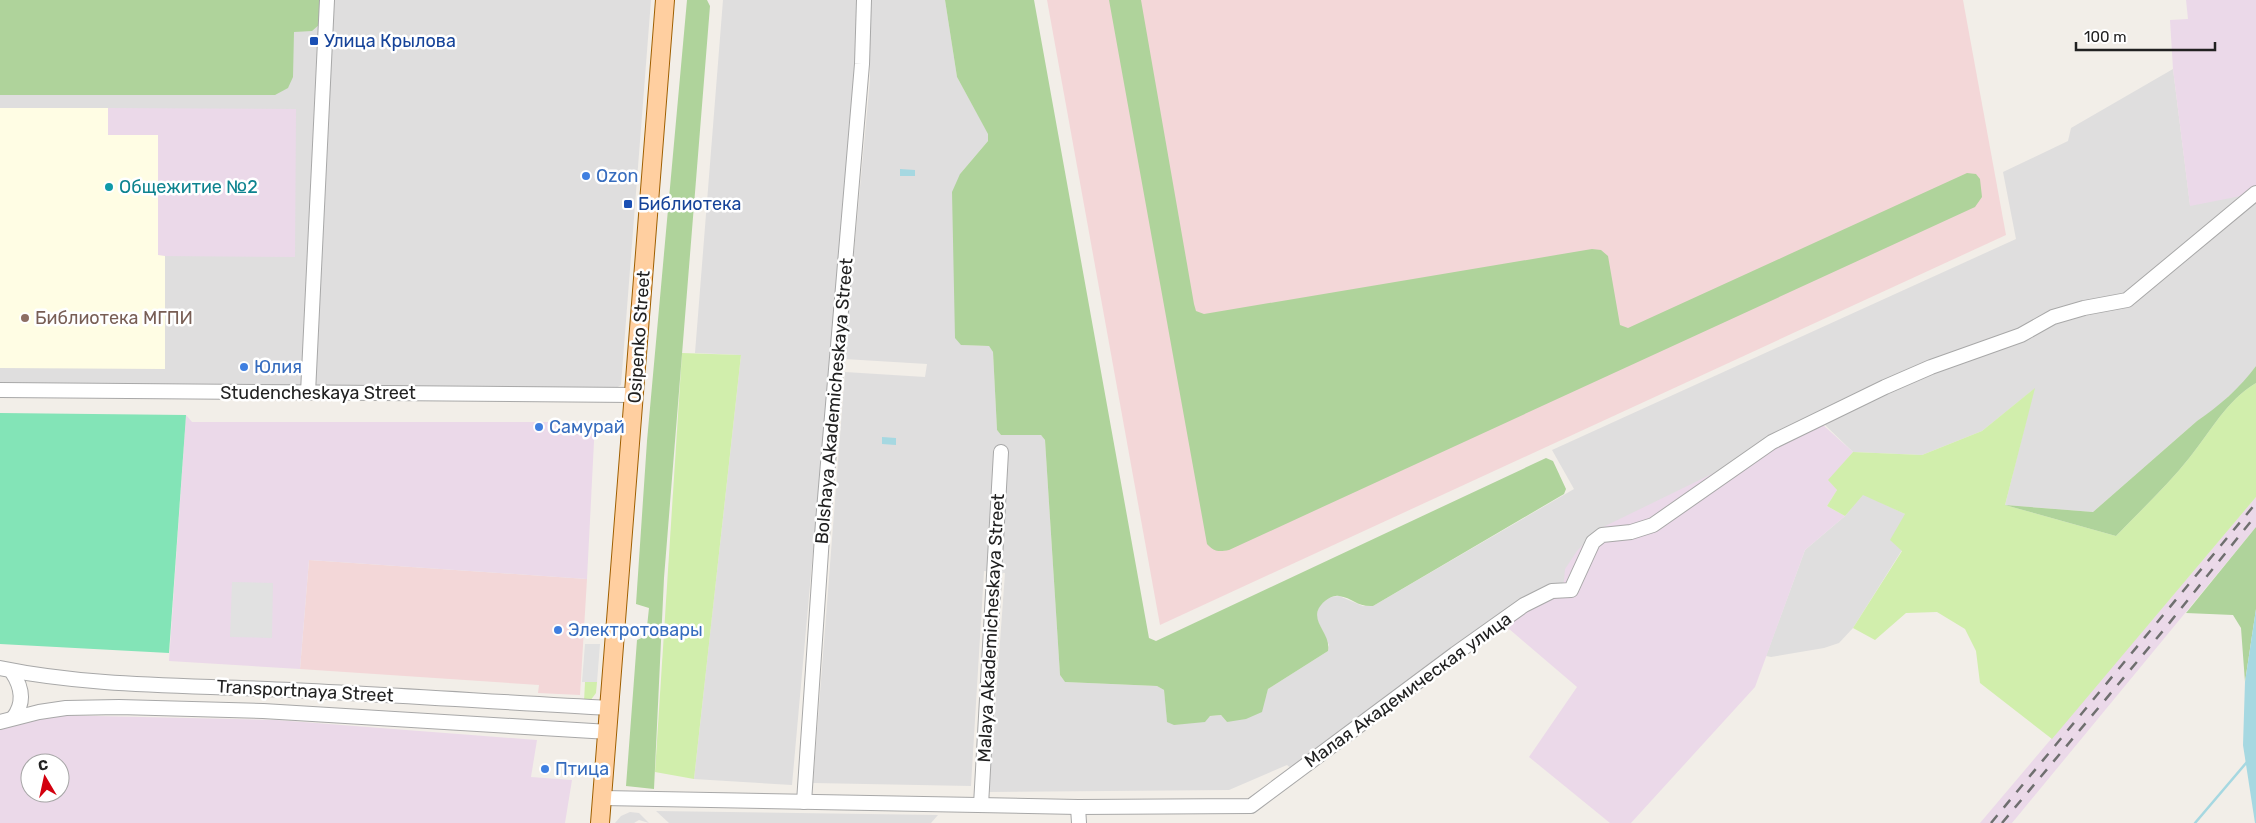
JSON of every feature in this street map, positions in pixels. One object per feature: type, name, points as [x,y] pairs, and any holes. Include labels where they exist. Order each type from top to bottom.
[{"type":"main road","name":"Osipenko Street","points":[[600,823],[636,395],[665,0]]},
{"type":"street","points":[[308,393],[327,0]]},
{"type":"street","name":"Bolshaya Akademicheskaya Street","points":[[804,802],[823,522],[862,64],[864,0]]},
{"type":"street","name":"Малая Академическая улица","points":[[1078,807],[1251,806],[1447,659],[1524,605],[1552,591],[1571,590],[1593,542],[1602,535],[1630,532],[1653,525],[1772,442],[1885,387],[1931,367],[2021,335],[2053,317],[2084,308],[2127,300],[2256,193]]},
{"type":"street","name":"Studencheskaya Street","points":[[0,390],[636,395]]},
{"type":"street","name":"Malaya Akademicheskaya Street","points":[[981,805],[1001,452]]},
{"type":"street","points":[[6,670],[18,681],[21,692],[18,710],[6,720]]},
{"type":"street","name":"Transportnaya Street","points":[[6,670],[116,682],[611,708]]},
{"type":"street","name":"Transportnaya Street","points":[[6,720],[66,708],[119,707],[262,711],[609,732]]},
{"type":"street","points":[[603,798],[1078,807],[1079,823]]},
{"type":"shaded area","points":[[0,0],[651,0],[621,385],[613,390],[0,385]]},
{"type":"shaded area","points":[[723,0],[858,0],[857,63],[792,785],[694,779],[741,355],[695,353]]},
{"type":"shaded area","points":[[870,0],[945,0],[957,77],[988,133],[988,141],[960,174],[961,345],[989,346],[993,352],[997,430],[1001,435],[1041,435],[1045,440],[1060,675],[1065,682],[1157,686],[1164,690],[1167,721],[1221,715],[1227,722],[1266,696],[1268,689],[1328,651],[1329,645],[1316,617],[1319,606],[1329,597],[1339,596],[1363,606],[1373,606],[1574,489],[1552,450],[2016,239],[2003,172],[2068,141],[2071,128],[2173,69],[2190,205],[2256,192],[2256,366],[2246,380],[2215,409],[2197,421],[2093,512],[2005,505],[2034,389],[1982,431],[1922,455],[1853,452],[1825,425],[1768,438],[1718,471],[1563,590],[1534,604],[1294,771],[1287,765],[1229,790],[989,792],[1005,573],[984,571],[971,786],[813,783],[845,372],[925,377],[927,364],[844,359],[870,80]]},
{"type":"shaded area","points":[[1047,0],[1963,0],[2006,235],[1160,625]]},
{"type":"shaded area","points":[[2186,0],[2256,0],[2256,188],[2251,194],[2190,206],[2173,69],[2170,20],[2188,19]]},
{"type":"shaded area","points":[[0,108],[108,108],[108,135],[158,135],[158,255],[165,256],[165,369],[0,368]]},
{"type":"shaded area","points":[[108,108],[296,109],[295,257],[158,256],[158,135],[108,135]]},
{"type":"shaded area","points":[[186,415],[192,422],[595,422],[587,579],[309,560],[300,669],[169,661]]},
{"type":"shaded area","points":[[1812,415],[1853,452],[1829,480],[1837,490],[1827,506],[1845,516],[1805,550],[1755,687],[1631,823],[1610,823],[1529,757],[1577,687],[1501,622],[1563,590],[1565,569],[1577,551],[1597,530],[1718,471],[1768,438]]},
{"type":"shaded area","points":[[1863,494],[1905,514],[1902,550],[1853,628],[1839,643],[1824,648],[1771,657],[1766,656],[1805,550],[1845,516]]},
{"type":"shaded area","points":[[2256,497],[2256,527],[2012,823],[1980,823]]},
{"type":"shaded area","points":[[309,560],[587,579],[580,695],[538,693],[539,685],[300,669]]},
{"type":"shaded area","points":[[232,582],[273,583],[272,638],[230,637]]},
{"type":"shaded area","points":[[585,644],[600,644],[597,682],[582,682]]},
{"type":"shaded area","points":[[50,715],[277,720],[537,740],[531,777],[572,780],[565,823],[0,823],[0,728]]},
{"type":"shaded area","points":[[656,811],[938,815],[931,823],[669,823]]},
{"type":"shaded area","points":[[630,812],[639,813],[649,823],[639,820],[634,823],[615,823],[621,816]]},
{"type":"green space","points":[[0,0],[322,0],[320,24],[312,31],[294,32],[293,77],[288,88],[275,95],[0,95]]},
{"type":"green space","points":[[687,0],[707,0],[710,6],[664,578],[654,789],[626,786],[637,640],[646,636],[649,608],[636,604],[647,441]]},
{"type":"green space","points":[[945,0],[1034,0],[1149,638],[1156,641],[1546,458],[1553,461],[1566,489],[1564,494],[1373,606],[1359,604],[1339,596],[1333,596],[1327,600],[1319,608],[1317,614],[1328,644],[1328,651],[1268,689],[1262,712],[1246,719],[1227,722],[1221,715],[1210,716],[1205,722],[1174,725],[1167,722],[1164,690],[1157,686],[1065,682],[1060,675],[1045,440],[1041,435],[1001,435],[997,430],[993,352],[989,346],[961,345],[955,338],[952,192],[960,174],[988,141],[988,134],[957,77]]},
{"type":"green space","points":[[1109,0],[1141,0],[1194,304],[1196,311],[1204,314],[1592,249],[1601,250],[1608,256],[1620,325],[1628,328],[1967,173],[1976,174],[1980,179],[1982,197],[1975,207],[1229,550],[1217,551],[1207,544]]},
{"type":"green space","points":[[682,353],[741,355],[694,779],[655,772]]},
{"type":"green space","points":[[2256,366],[2256,383],[2245,390],[2227,407],[2182,467],[2116,536],[2005,505],[2093,512],[2197,421],[2229,396]]},
{"type":"green space","points":[[2256,383],[2256,497],[2052,739],[1980,683],[1976,651],[1965,629],[1937,612],[1906,613],[1875,640],[1853,628],[1902,551],[1890,540],[1905,514],[1863,495],[1845,516],[1827,506],[1837,490],[1828,480],[1853,452],[1922,455],[1982,431],[2035,388],[2005,505],[2116,536],[2182,467],[2227,407],[2245,390]]},
{"type":"green space","points":[[0,413],[186,415],[169,653],[0,644]]},
{"type":"green space","points":[[2256,527],[2256,609],[2245,682],[2241,628],[2233,615],[2186,613]]},
{"type":"green space","points":[[585,682],[597,682],[596,693],[590,701],[584,702]]},
{"type":"water","points":[[900,169],[915,170],[915,176],[900,176]]},
{"type":"water","points":[[882,437],[896,438],[896,445],[882,444]]},
{"type":"water","points":[[2256,609],[2255,823],[2243,745],[2245,682]]},
{"type":"waterway","points":[[2195,823],[2247,762]]},
{"type":"railway","points":[[1991,823],[2256,503]]},
{"type":"railway","points":[[2002,823],[2167,626],[2256,515]]},
{"type":"place","name":"Улица Крылова","points":[[314,41]]},
{"type":"place","name":"Ozon","points":[[586,176]]},
{"type":"place","name":"Общежитие №2","points":[[109,187]]},
{"type":"place","name":"Библиотека","points":[[628,204]]},
{"type":"place","name":"Библиотека МГПИ","points":[[25,318]]},
{"type":"place","name":"Юлия","points":[[244,367]]},
{"type":"place","name":"Самурай","points":[[539,427]]},
{"type":"place","name":"Электротовары","points":[[558,630]]},
{"type":"place","name":"Птица","points":[[545,769]]}]
